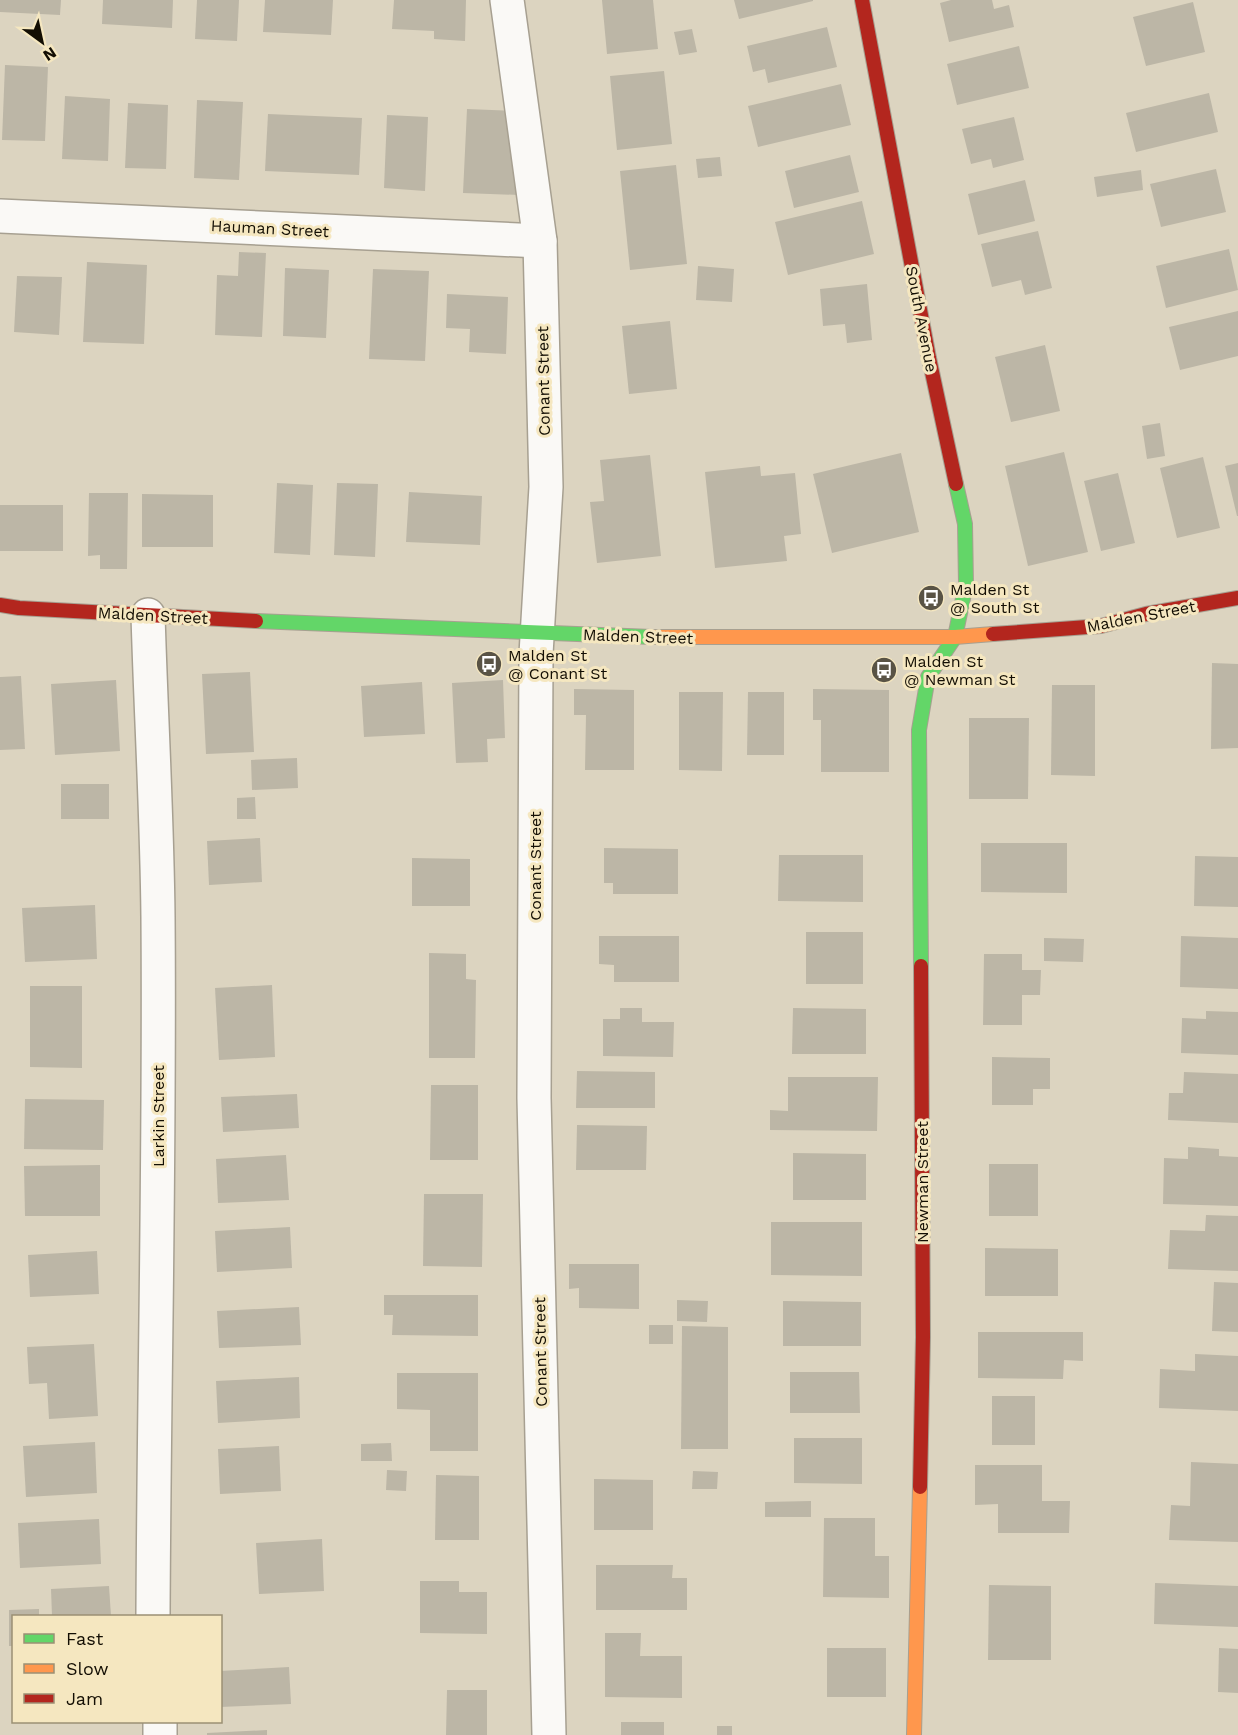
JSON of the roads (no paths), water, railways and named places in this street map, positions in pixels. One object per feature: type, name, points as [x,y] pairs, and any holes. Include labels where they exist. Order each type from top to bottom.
[{"type":"street","name":"Conant Street","points":[[507,0],[540,241],[546,487],[538,632],[534,1098],[549,1735]]},
{"type":"street","name":"South Avenue","points":[[862,0],[929,358],[965,524],[966,584],[955,638]]},
{"type":"street","name":"Hauman Street","points":[[0,216],[540,241]]},
{"type":"street","name":"Malden Street","points":[[0,605],[19,608],[262,621],[672,638],[955,638],[1101,626],[1146,614],[1238,598]]},
{"type":"street","name":"Larkin Street","points":[[148,615],[158,915],[158,1170],[153,1442],[153,1615]]},
{"type":"street","name":"Newman Street","points":[[914,1735],[923,1337],[919,730],[928,677],[955,638]]},
{"type":"place","name":"Malden St @ South St","points":[[931,598]]},
{"type":"place","name":"Malden St @ Conant St","points":[[489,664]]},
{"type":"place","name":"Malden St @ Newman St","points":[[884,670]]}]
